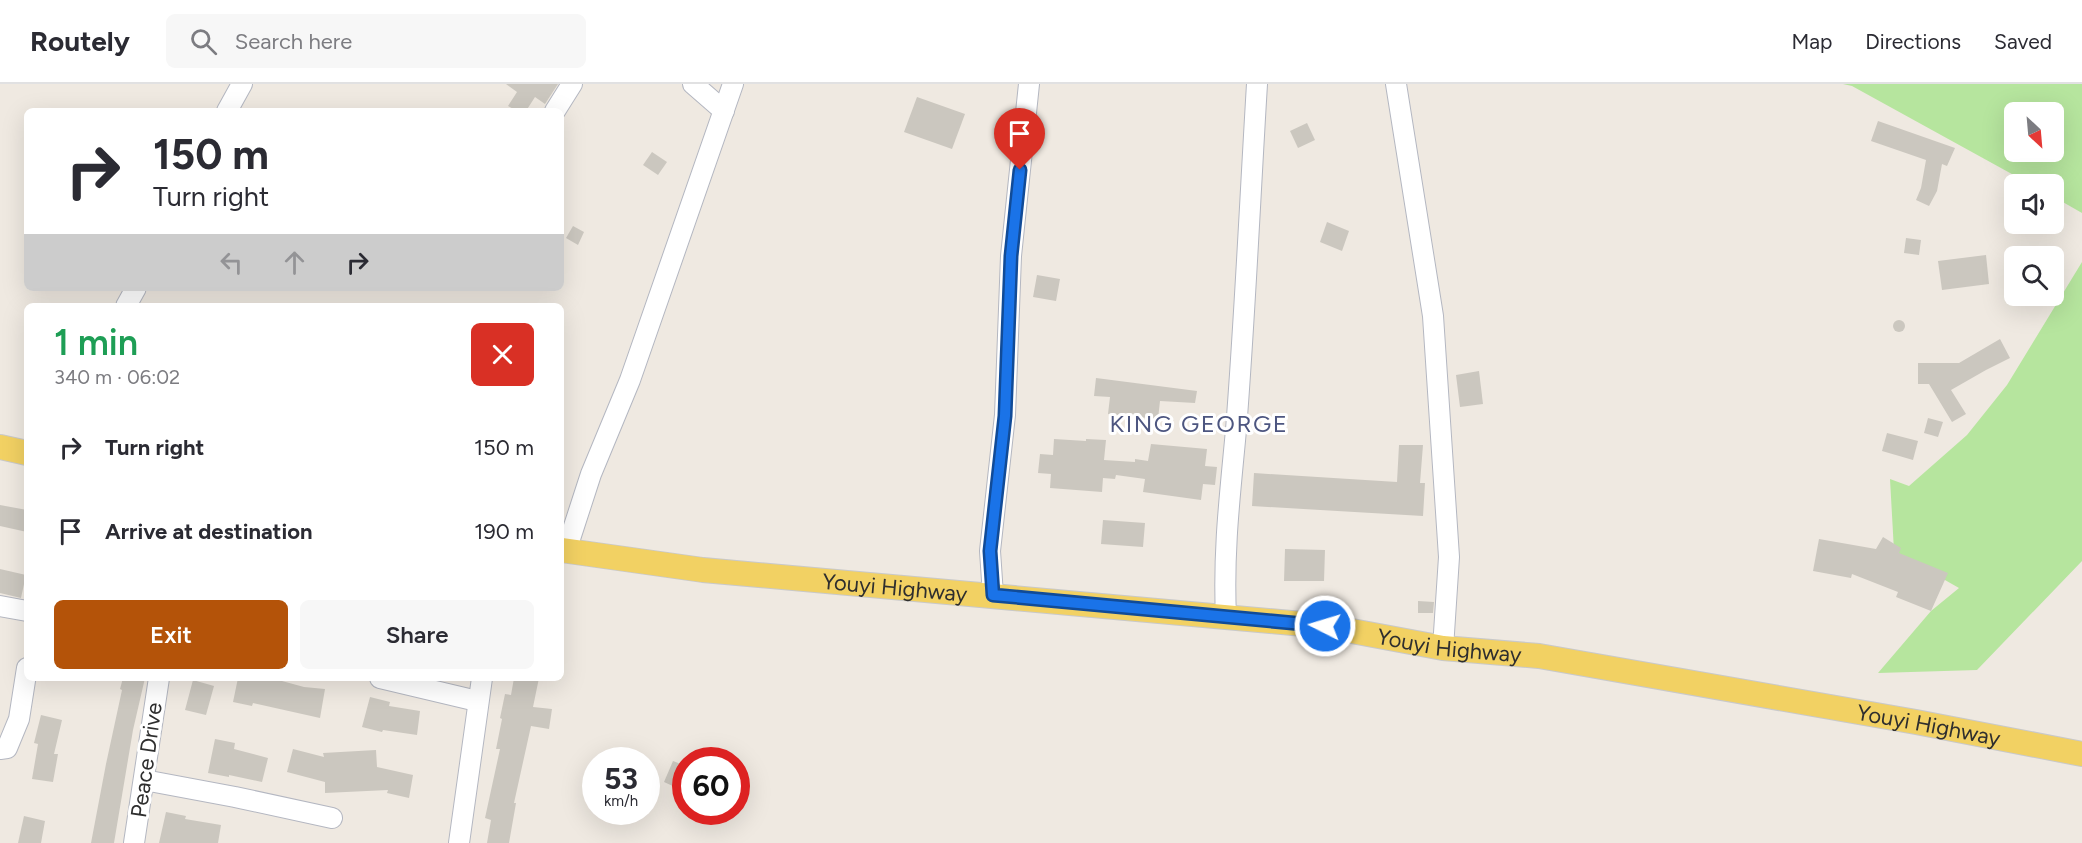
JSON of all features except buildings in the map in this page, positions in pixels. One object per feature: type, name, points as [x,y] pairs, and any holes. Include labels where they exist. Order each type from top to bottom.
[{"type":"main road","points":[[0,447],[24,452]]},
{"type":"main road","name":"Youyi Highway","points":[[564,551],[703,570],[1325,626],[1443,648],[1539,656],[1916,722],[2082,754]]},
{"type":"street","points":[[228,108],[242,84]]},
{"type":"street","points":[[557,108],[572,84]]},
{"type":"street","points":[[693,84],[724,111]]},
{"type":"street","points":[[564,548],[591,474],[630,380],[734,84]]},
{"type":"street","points":[[993,595],[990,551],[1005,416],[1011,256],[1029,84]]},
{"type":"street","points":[[1226,617],[1224,572],[1227,513],[1236,429],[1257,84]]},
{"type":"street","points":[[1396,84],[1433,316],[1449,557],[1443,648]]},
{"type":"street","points":[[0,606],[24,610]]},
{"type":"street","points":[[0,749],[7,748],[19,719],[25,681]]},
{"type":"street","name":"Peace Drive","points":[[134,843],[159,681]]},
{"type":"street","points":[[393,681],[477,701]]},
{"type":"street","points":[[459,843],[481,681]]},
{"type":"street","points":[[144,780],[332,818]]},
{"type":"green space","points":[[1843,84],[2082,84],[2082,213],[2064,203],[2064,174],[2012,174],[1852,86]]},
{"type":"green space","points":[[2082,262],[2082,561],[1977,670],[1878,673],[1931,611],[1959,588],[1894,551],[1890,479],[1909,486],[1967,435],[2007,385],[2055,306],[2064,306],[2064,292]]},
{"type":"district","name":"KING GEORGE","points":[[1199,424]]},
{"type":"route","points":[[1020,170],[1011,256],[1005,416],[990,551],[993,595],[1325,626]]}]
